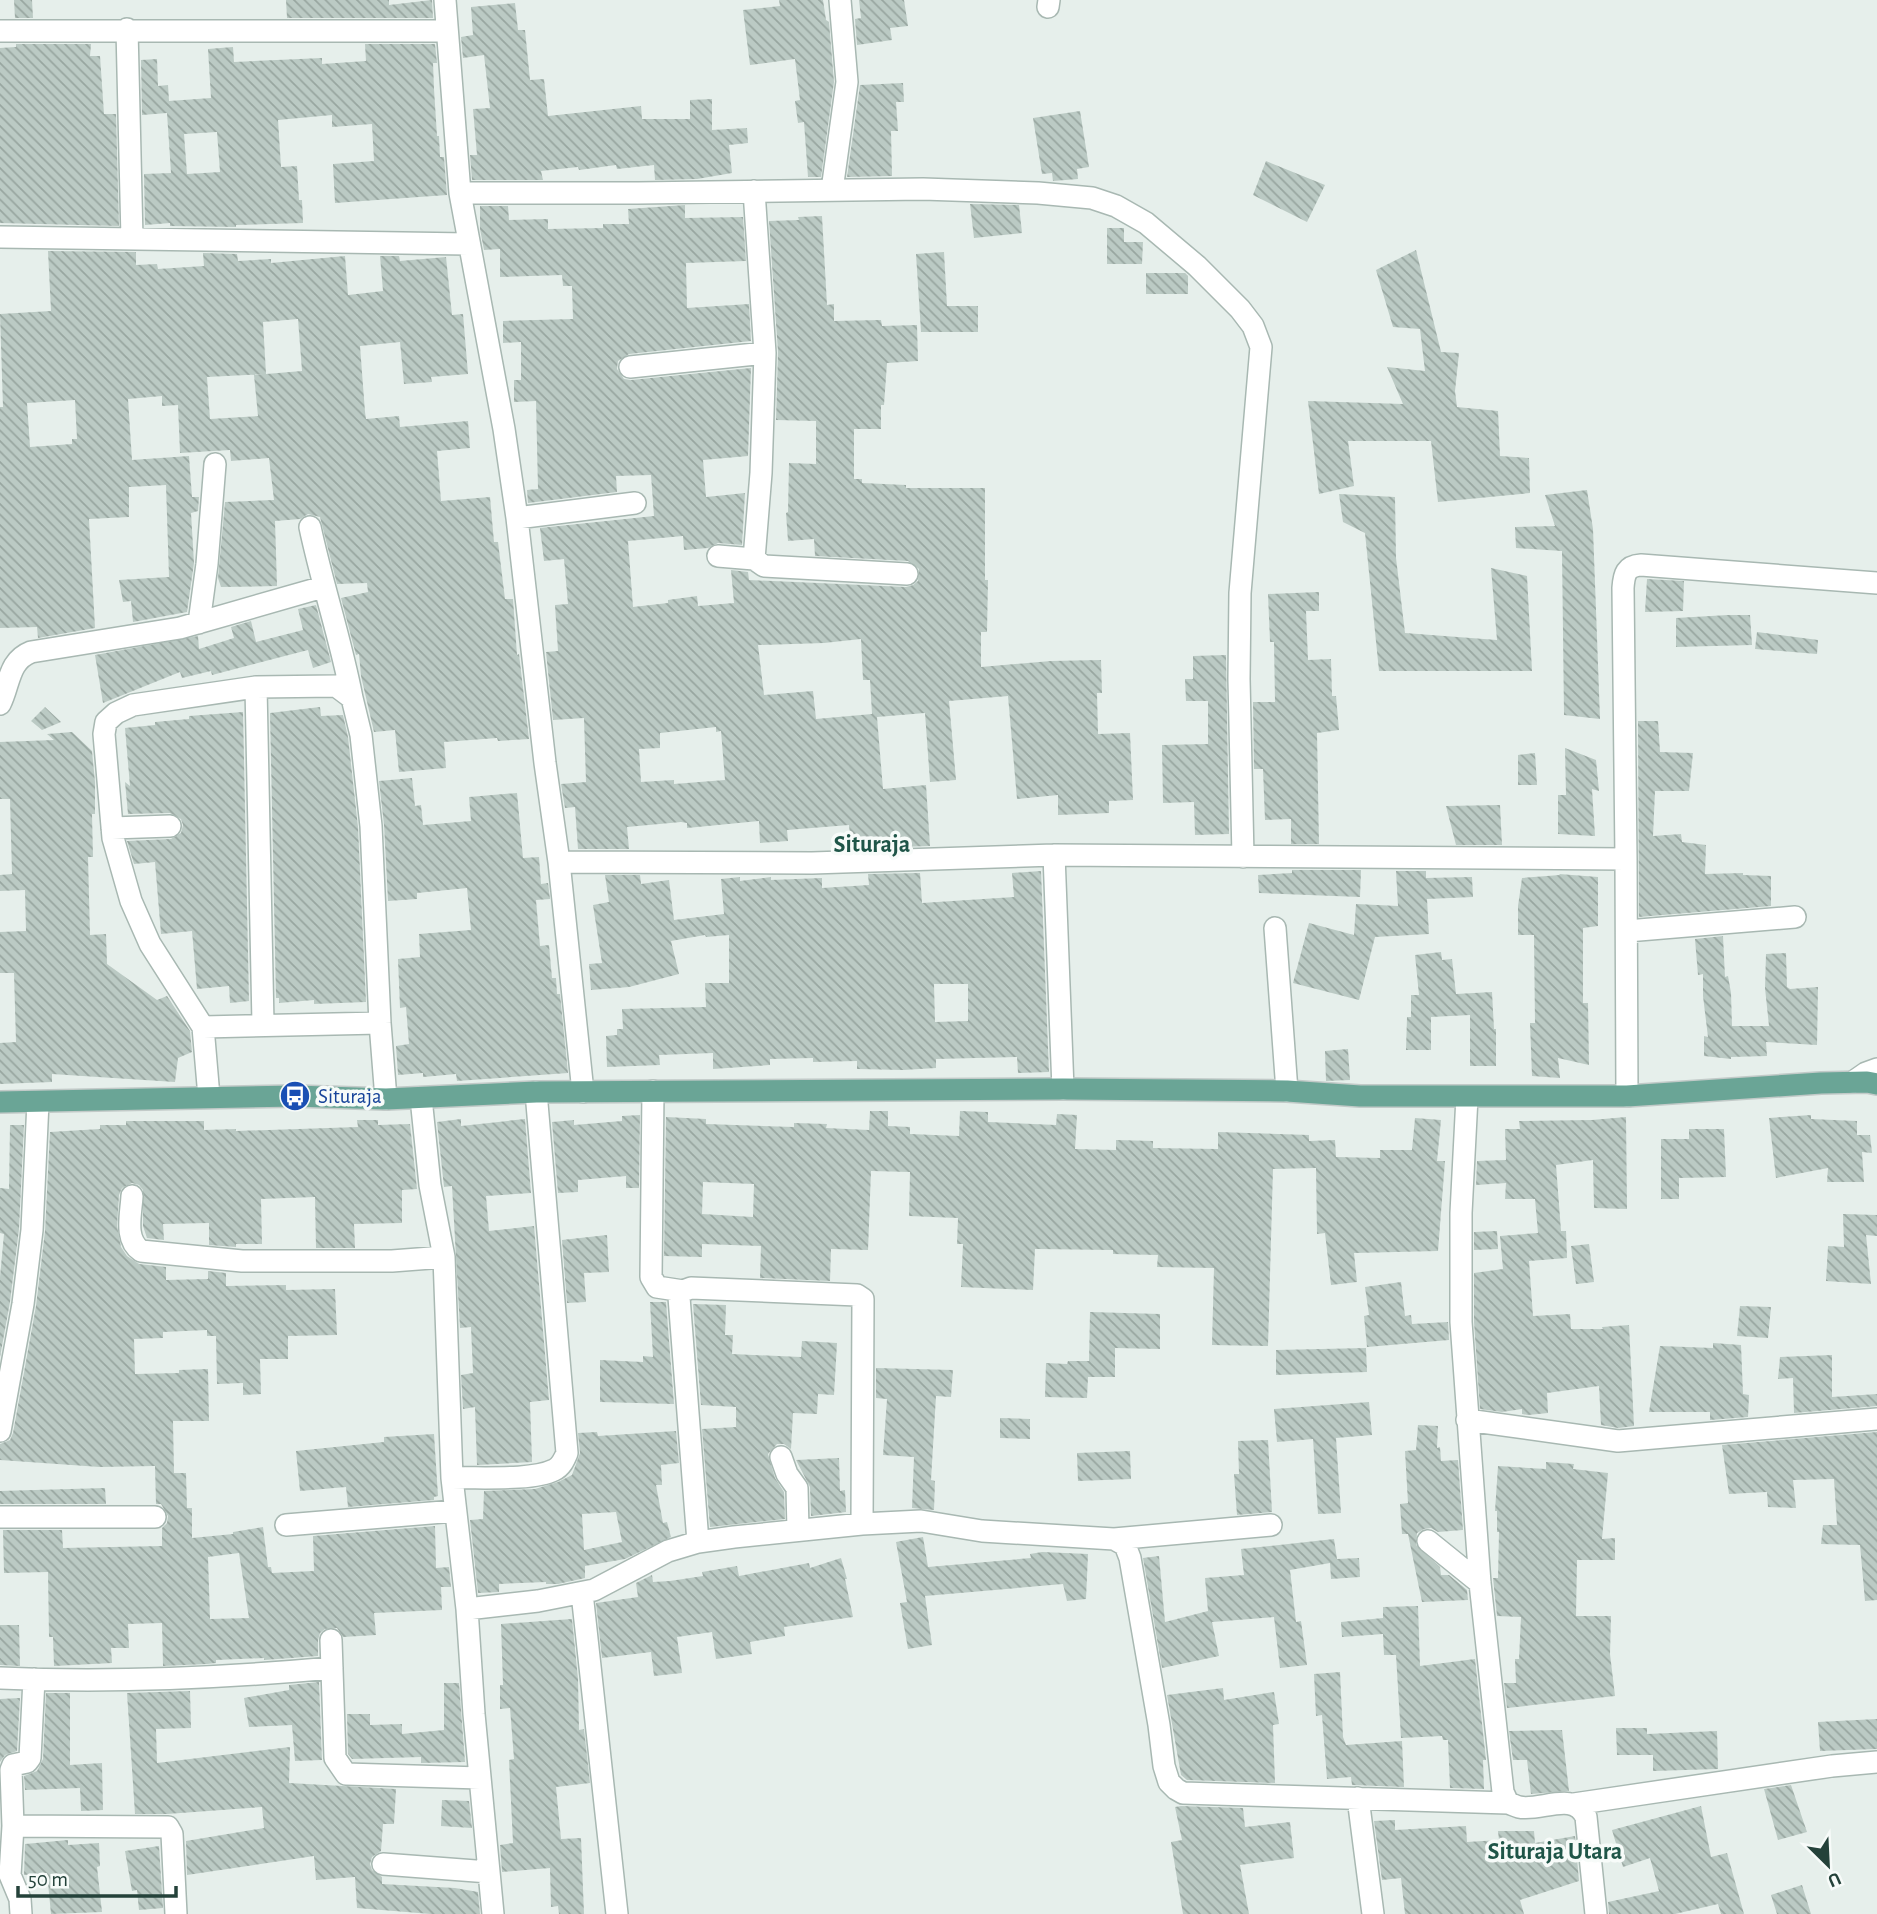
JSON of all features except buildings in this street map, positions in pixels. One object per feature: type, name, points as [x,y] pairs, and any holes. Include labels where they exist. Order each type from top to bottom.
[{"type":"main road","points":[[0,1102],[295,1096],[386,1099],[536,1092],[1063,1089],[1287,1091],[1360,1096],[1627,1096],[1853,1082],[1877,1084]]},
{"type":"street","points":[[445,0],[460,193],[504,429],[517,518],[559,862],[583,1092]]},
{"type":"street","points":[[832,190],[847,82],[840,0]]},
{"type":"street","points":[[127,29],[132,239]]},
{"type":"street","points":[[0,30],[447,31]]},
{"type":"street","points":[[460,193],[935,189],[1038,193],[1092,198],[1116,206],[1146,223],[1221,289],[1253,326],[1261,347],[1240,593],[1243,857]]},
{"type":"street","points":[[754,191],[765,353],[761,473],[754,559]]},
{"type":"street","points":[[0,237],[468,244]]},
{"type":"street","points":[[630,366],[765,353]]},
{"type":"street","points":[[199,623],[215,464]]},
{"type":"street","points":[[517,518],[635,503]]},
{"type":"street","points":[[310,527],[361,735],[371,826],[386,1099]]},
{"type":"street","points":[[718,556],[754,559],[764,566],[907,574]]},
{"type":"street","points":[[1627,1096],[1623,588],[1626,571],[1630,567],[1641,565],[1877,583]]},
{"type":"street","points":[[0,704],[12,669],[21,656],[31,652],[199,623],[323,587]]},
{"type":"street","points":[[209,1097],[203,1027],[150,944],[131,901],[112,828],[104,734],[106,722],[116,713],[133,705],[256,687],[336,685],[352,698]]},
{"type":"street","points":[[256,687],[262,1024]]},
{"type":"street","points":[[112,828],[170,826]]},
{"type":"street","points":[[1054,855],[1063,1089]]},
{"type":"street","points":[[559,862],[813,863],[1054,855],[1626,859]]},
{"type":"street","points":[[1627,931],[1795,917]]},
{"type":"street","points":[[1275,928],[1287,1091]]},
{"type":"street","points":[[203,1027],[380,1023]]},
{"type":"street","points":[[1853,1082],[1877,1069]]},
{"type":"street","points":[[653,1091],[651,1277],[657,1287],[683,1291],[691,1288],[774,1290],[857,1295],[863,1299],[862,1524]]},
{"type":"street","points":[[452,1478],[537,1475],[556,1470],[564,1461],[567,1452],[536,1092]]},
{"type":"street","points":[[1467,1097],[1461,1213],[1461,1322],[1480,1583],[1503,1791],[1508,1802]]},
{"type":"street","points":[[421,1098],[430,1185],[443,1257],[452,1478],[467,1609],[493,1914]]},
{"type":"street","points":[[0,1431],[3,1385],[23,1304],[32,1230],[37,1102]]},
{"type":"street","points":[[132,1196],[131,1238],[141,1251],[242,1261],[392,1261],[443,1257]]},
{"type":"street","points":[[683,1291],[678,1297],[698,1542]]},
{"type":"street","points":[[1467,1420],[1618,1441],[1877,1419]]},
{"type":"street","points":[[781,1457],[787,1474],[797,1488],[798,1530]]},
{"type":"street","points":[[286,1525],[455,1511]]},
{"type":"street","points":[[0,1517],[155,1517]]},
{"type":"street","points":[[467,1609],[538,1601],[594,1590],[668,1551],[698,1542],[798,1530],[921,1521],[982,1531],[1114,1539],[1271,1525]]},
{"type":"street","points":[[1114,1539],[1125,1545],[1130,1558],[1164,1766],[1169,1782],[1183,1793],[1508,1802],[1520,1808],[1574,1804],[1832,1766],[1877,1762]]},
{"type":"street","points":[[1428,1541],[1480,1583]]},
{"type":"street","points":[[582,1593],[617,1914]]},
{"type":"street","points":[[331,1640],[335,1758],[346,1774],[480,1777]]},
{"type":"street","points":[[0,1678],[223,1678],[332,1668]]},
{"type":"street","points":[[21,1914],[20,1899],[10,1875],[13,1826],[11,1770],[13,1765],[30,1758],[34,1679]]},
{"type":"street","points":[[1358,1798],[1373,1914]]},
{"type":"street","points":[[1574,1804],[1583,1809],[1586,1817],[1596,1914]]},
{"type":"street","points":[[13,1826],[168,1827],[172,1834],[176,1914]]},
{"type":"street","points":[[383,1864],[489,1872]]},
{"type":"place","name":"Situraja","points":[[295,1096]]},
{"type":"district","name":"Situraja","points":[[872,844]]},
{"type":"district","name":"Situraja Utara","points":[[1555,1851]]}]
